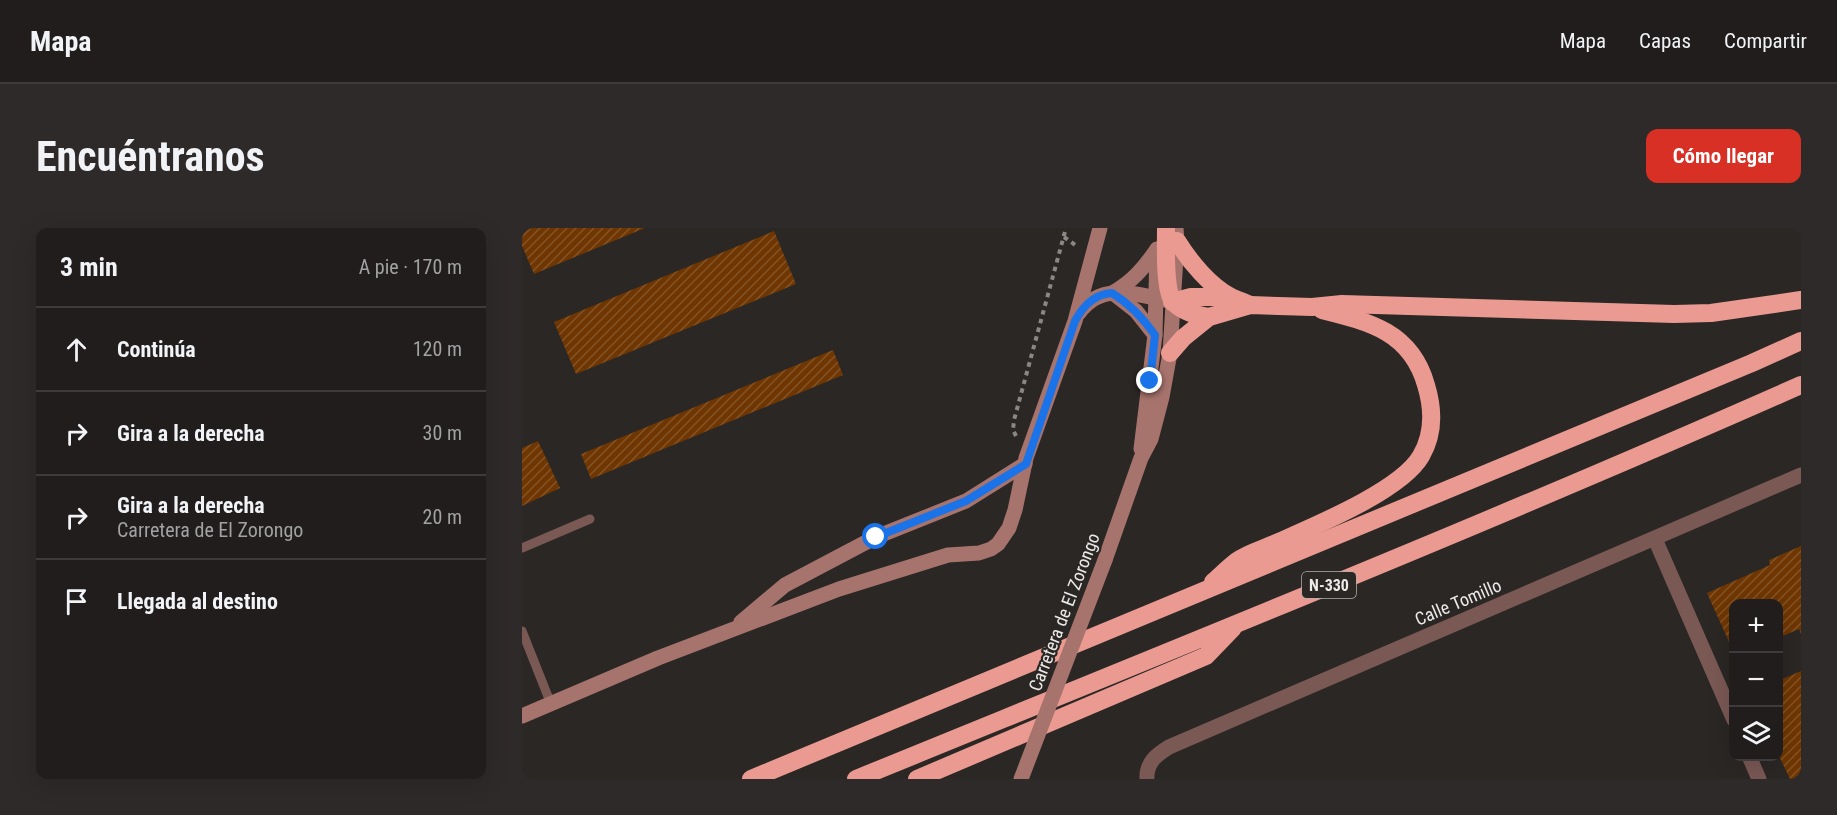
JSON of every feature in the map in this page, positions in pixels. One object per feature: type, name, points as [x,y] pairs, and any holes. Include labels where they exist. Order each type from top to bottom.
[{"type":"highway","points":[[1173,232],[1199,270],[1230,297],[1250,305]]},
{"type":"highway","points":[[1165,300],[1173,232]]},
{"type":"highway","points":[[1165,300],[1230,297]]},
{"type":"highway","points":[[1165,300],[1194,315],[1209,316],[1250,305],[1312,307],[1342,304],[1674,314],[1711,313],[1801,300]]},
{"type":"highway","points":[[1202,592],[1238,560],[1328,520],[1379,493],[1403,475],[1421,457],[1429,438],[1432,417],[1427,387],[1410,353],[1400,341],[1385,330],[1312,307]]},
{"type":"highway","points":[[1170,353],[1183,338],[1209,316]]},
{"type":"highway","name":"N-330","points":[[751,779],[1741,368],[1801,341]]},
{"type":"highway","name":"N-330","points":[[856,779],[1238,623],[1801,385]]},
{"type":"highway","points":[[917,779],[1206,656],[1238,623]]},
{"type":"street","points":[[522,716],[658,658],[839,588],[948,555],[979,553],[998,544],[1009,528],[1015,510],[1026,461],[1075,321],[1100,228]]},
{"type":"street","name":"Carretera de El Zorongo","points":[[1021,779],[1105,560],[1141,458],[1151,440],[1162,398],[1170,353],[1157,249],[1157,228]]},
{"type":"street","points":[[1075,321],[1081,311],[1096,297],[1112,293],[1127,284],[1157,249]]},
{"type":"street","points":[[1112,293],[1145,295],[1165,300]]},
{"type":"street","points":[[1112,293],[1136,311],[1155,335]]},
{"type":"street","name":"Carretera de El Zorongo","points":[[1141,458],[1155,335],[1165,300]]},
{"type":"street","points":[[733,629],[785,585],[876,537],[966,501],[1026,461]]},
{"type":"street","name":"Calle Tomillo","points":[[1147,779],[1148,768],[1152,761],[1169,747],[1801,475]]},
{"type":"street","points":[[1654,539],[1729,709]]},
{"type":"street","points":[[1751,761],[1759,779]]},
{"type":"lane","points":[[522,548],[590,519]]},
{"type":"lane","points":[[522,631],[551,704]]},
{"type":"path","points":[[1026,461],[1015,435],[1014,420],[1066,228]]},
{"type":"building","points":[[522,228],[645,228],[534,274],[522,246]]},
{"type":"building","points":[[774,231],[796,284],[576,374],[554,322]]},
{"type":"building","points":[[833,350],[843,375],[591,479],[581,454]]},
{"type":"building","points":[[538,441],[560,488],[522,506],[522,448]]},
{"type":"building","points":[[1801,546],[1801,634],[1799,629],[1783,636],[1783,599],[1729,599],[1729,642],[1707,593],[1770,565],[1769,560]]},
{"type":"building","points":[[1801,671],[1801,779],[1790,779],[1781,761],[1783,679]]},
{"type":"route","points":[[876,537],[966,501],[1026,464],[1026,458],[1075,321],[1081,311],[1096,297],[1112,293],[1124,300],[1155,335],[1150,381]]}]
